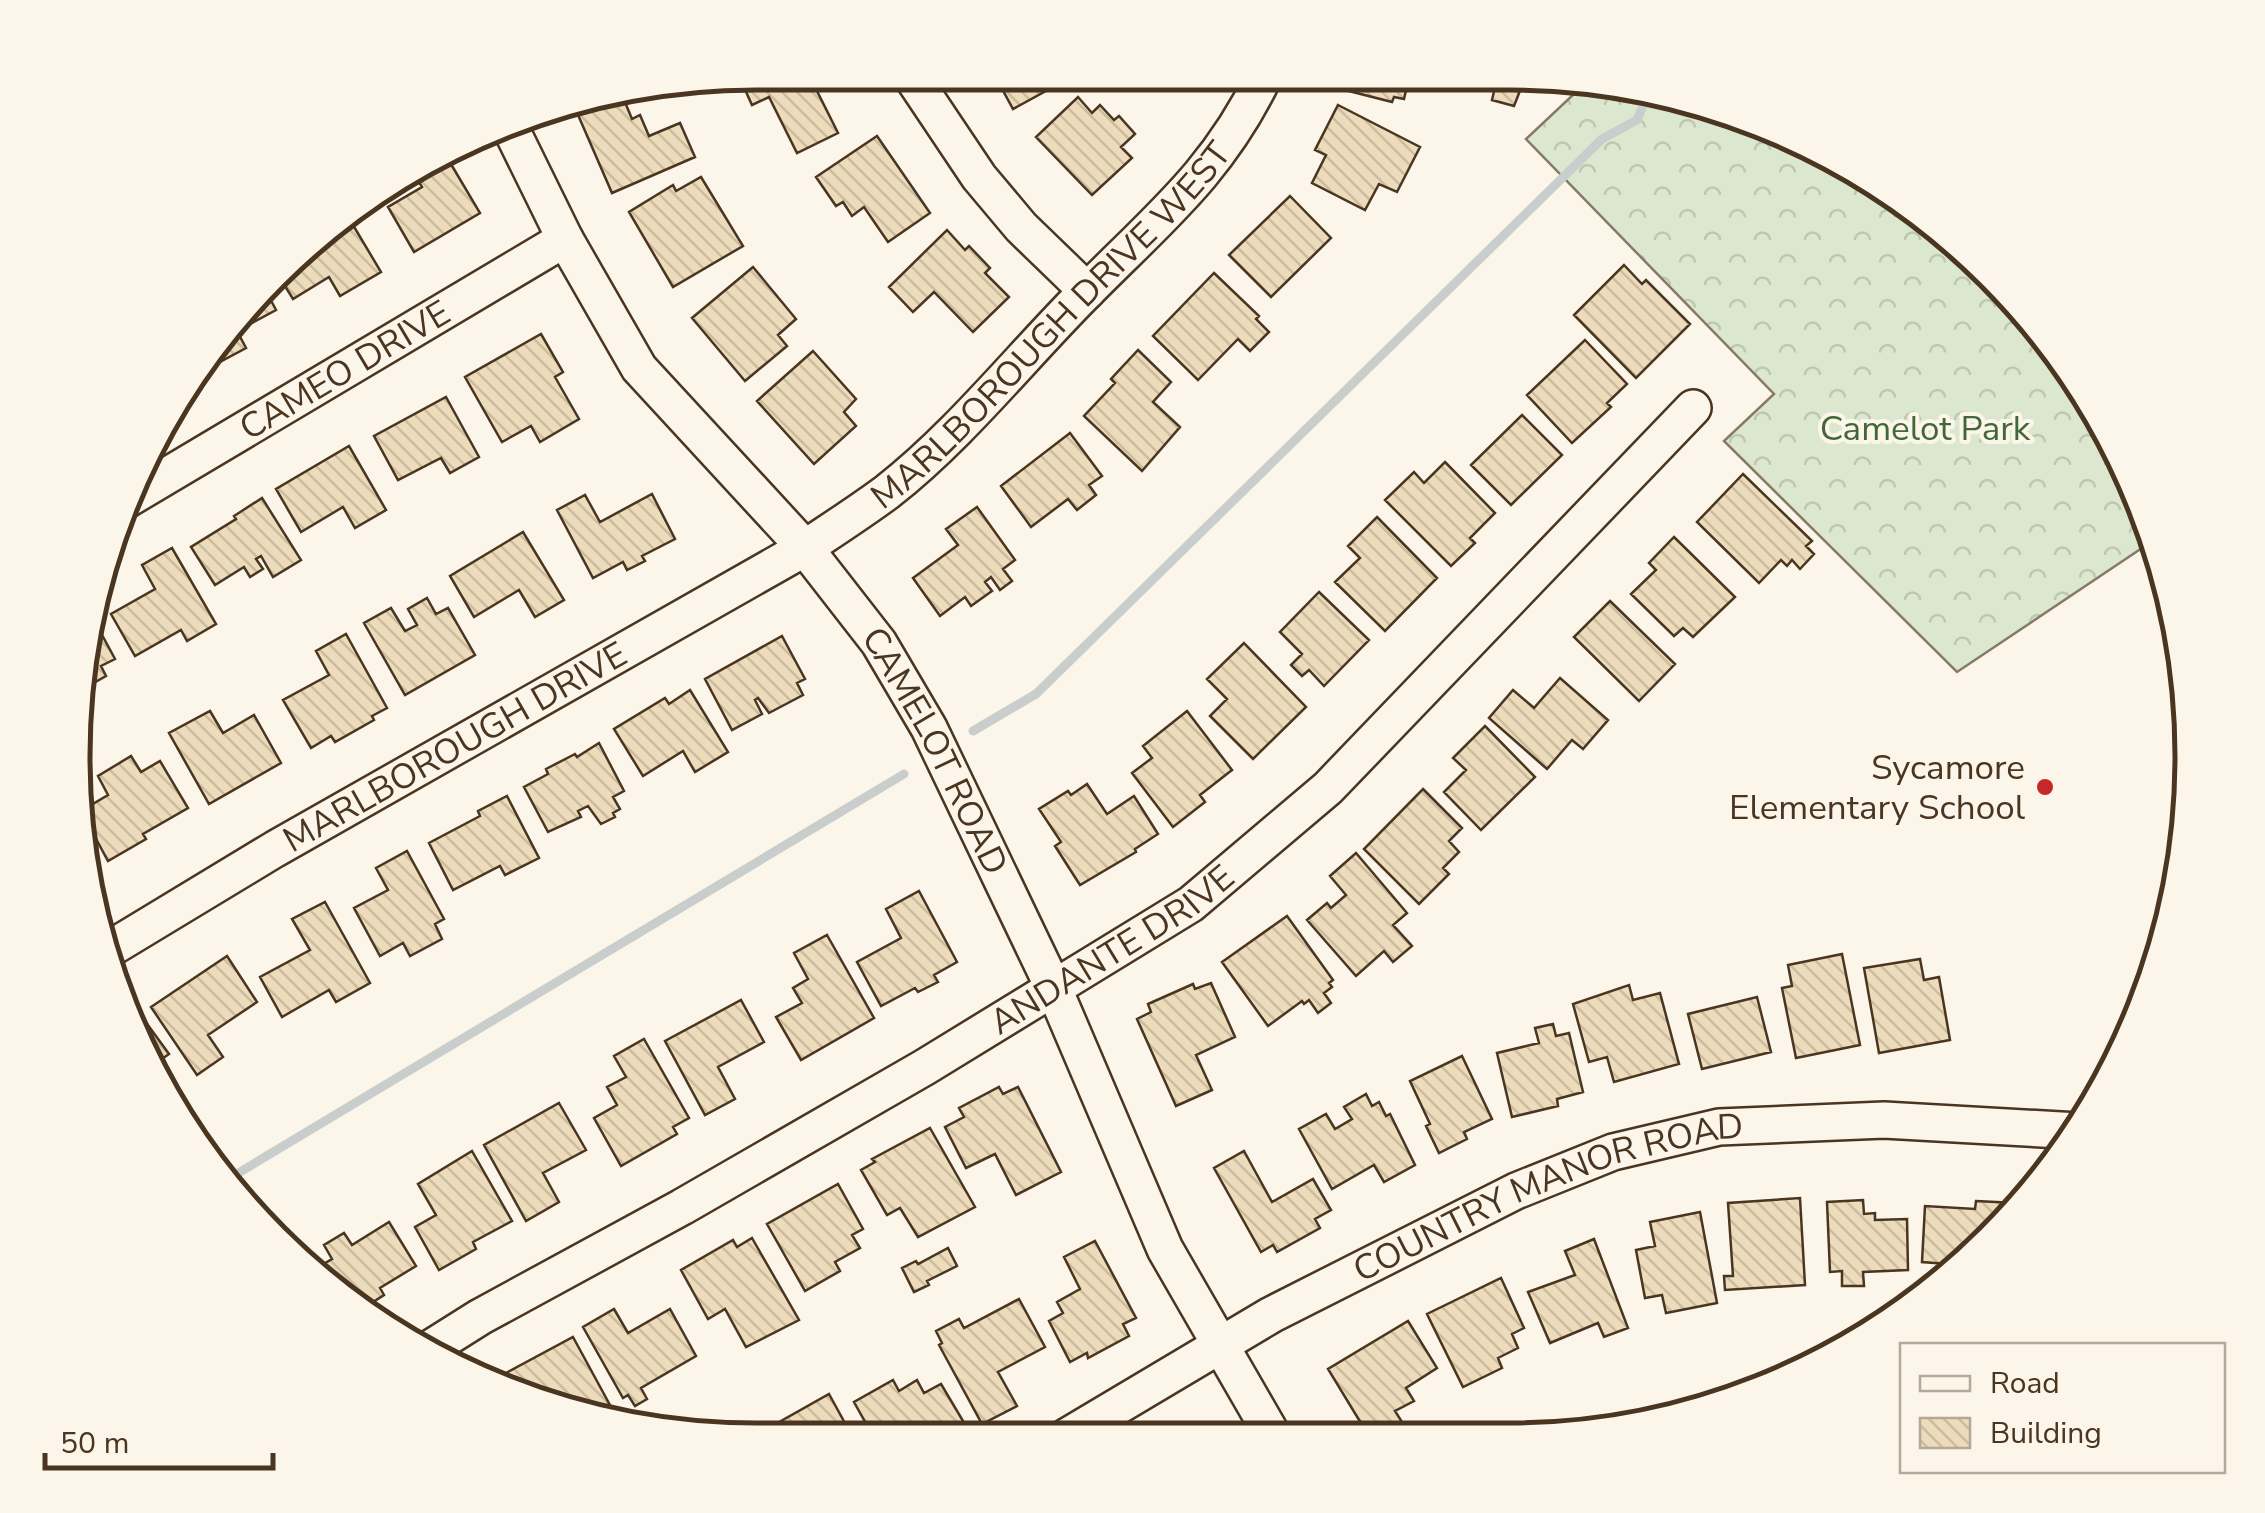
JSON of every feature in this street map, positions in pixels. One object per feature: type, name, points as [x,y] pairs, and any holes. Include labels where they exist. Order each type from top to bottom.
[{"type":"street","points":[[921,90],[979,176],[1087,291]]},
{"type":"street","name":"MARLBOROUGH DRIVE WEST","points":[[805,548],[888,491],[933,450],[1179,202],[1215,160],[1257,90]]},
{"type":"street","name":"CAMELOT ROAD","points":[[514,136],[565,239],[639,368],[805,548],[879,643],[930,728],[1054,989],[1165,1249],[1265,1423]]},
{"type":"street","name":"CAMEO DRIVE","points":[[147,488],[565,239]]},
{"type":"street","name":"ANDANTE DRIVE","points":[[440,1342],[730,1179],[1191,904],[1328,788],[1693,408]]},
{"type":"street","name":"MARLBOROUGH DRIVE","points":[[117,944],[275,849],[805,548]]},
{"type":"street","name":"COUNTRY MANOR ROAD","points":[[1088,1423],[1271,1315],[1499,1200],[1613,1152],[1718,1128],[1866,1120],[2061,1130]]},
{"type":"green space","name":"Camelot Park","points":[[1574,94],[1639,103],[1723,125],[1764,141],[1879,202],[1980,285],[2037,351],[2086,423],[2142,548],[1957,672],[1724,441],[1774,394],[1526,139]]},
{"type":"building","points":[[745,90],[816,90],[838,133],[797,153],[769,97],[752,105]]},
{"type":"building","points":[[1003,90],[1048,90],[1013,109]]},
{"type":"building","points":[[1345,90],[1406,90],[1404,99],[1394,97],[1392,102]]},
{"type":"building","points":[[1494,90],[1520,90],[1514,106],[1492,100]]},
{"type":"building","points":[[1078,97],[1092,113],[1100,105],[1114,120],[1119,116],[1135,134],[1121,147],[1132,158],[1092,195],[1036,137]]},
{"type":"building","points":[[625,103],[632,119],[640,115],[649,136],[680,123],[695,157],[612,193],[578,115]]},
{"type":"building","points":[[1338,105],[1420,147],[1397,192],[1379,184],[1365,210],[1312,183],[1326,155],[1315,150]]},
{"type":"building","points":[[877,136],[930,213],[888,242],[864,207],[852,216],[843,202],[836,206],[816,177]]},
{"type":"building","points":[[451,165],[480,213],[414,252],[388,207],[422,187],[419,182]]},
{"type":"building","points":[[701,177],[743,246],[673,287],[629,212],[673,185],[676,191]]},
{"type":"building","points":[[1290,196],[1331,238],[1271,297],[1229,255]]},
{"type":"building","points":[[354,226],[381,272],[340,296],[329,277],[293,299],[285,285]]},
{"type":"building","points":[[947,230],[965,250],[969,246],[990,268],[985,273],[1009,297],[973,332],[934,292],[913,312],[889,287]]},
{"type":"building","points":[[1624,265],[1642,284],[1646,280],[1690,324],[1636,378],[1574,315]]},
{"type":"building","points":[[753,267],[796,319],[778,335],[787,346],[745,381],[692,318]]},
{"type":"building","points":[[1214,273],[1259,316],[1256,319],[1269,332],[1250,351],[1238,339],[1198,380],[1153,336]]},
{"type":"building","points":[[271,300],[276,310],[249,325]]},
{"type":"building","points":[[541,334],[563,372],[555,377],[579,419],[540,442],[531,426],[502,442],[465,377]]},
{"type":"building","points":[[240,336],[246,348],[220,362]]},
{"type":"building","points":[[1585,340],[1627,384],[1607,403],[1611,407],[1572,443],[1527,395]]},
{"type":"building","points":[[1138,350],[1171,382],[1153,402],[1180,427],[1142,471],[1084,416],[1115,383],[1111,379]]},
{"type":"building","points":[[813,351],[856,399],[844,412],[856,426],[814,464],[757,401]]},
{"type":"building","points":[[446,397],[479,457],[450,473],[441,458],[398,480],[374,436]]},
{"type":"building","points":[[1522,415],[1562,455],[1511,505],[1471,465]]},
{"type":"building","points":[[1070,433],[1102,476],[1089,485],[1096,495],[1077,510],[1068,499],[1031,527],[1001,486]]},
{"type":"building","points":[[349,446],[386,510],[355,528],[343,507],[301,532],[276,489]]},
{"type":"building","points":[[1445,462],[1495,513],[1470,538],[1475,543],[1451,566],[1385,500],[1414,472],[1424,483]]},
{"type":"building","points":[[1743,474],[1812,541],[1806,546],[1814,554],[1800,569],[1792,560],[1787,566],[1781,560],[1759,583],[1697,522]]},
{"type":"building","points":[[652,494],[675,539],[642,556],[645,561],[627,570],[623,562],[593,578],[557,510],[585,495],[600,522]]},
{"type":"building","points":[[262,498],[301,560],[273,577],[261,556],[256,559],[263,569],[250,577],[244,567],[215,585],[191,547]]},
{"type":"building","points":[[977,507],[1015,560],[1003,569],[1012,581],[1000,590],[991,577],[985,582],[992,591],[971,606],[965,597],[940,616],[913,578],[958,545],[946,529]]},
{"type":"building","points":[[1377,517],[1437,578],[1385,631],[1335,582],[1360,558],[1348,546]]},
{"type":"building","points":[[523,532],[564,600],[535,617],[519,590],[474,617],[450,576]]},
{"type":"building","points":[[1674,537],[1735,597],[1693,637],[1683,628],[1674,636],[1631,594],[1656,570],[1649,563]]},
{"type":"building","points":[[172,548],[216,624],[187,641],[181,630],[135,656],[111,614],[155,589],[142,565]]},
{"type":"building","points":[[1319,592],[1369,640],[1324,686],[1309,670],[1302,676],[1291,665],[1302,654],[1280,632]]},
{"type":"building","points":[[427,598],[436,614],[448,608],[475,655],[405,695],[364,623],[391,608],[405,631],[417,625],[408,609]]},
{"type":"building","points":[[1610,601],[1675,664],[1639,701],[1574,637]]},
{"type":"building","points":[[102,634],[115,659],[101,666],[106,676],[95,682]]},
{"type":"building","points":[[346,634],[387,708],[335,742],[331,736],[311,748],[283,700],[329,675],[316,651]]},
{"type":"building","points":[[782,636],[805,679],[797,683],[803,695],[769,713],[758,698],[755,700],[762,714],[732,730],[705,679]]},
{"type":"building","points":[[1244,643],[1306,707],[1253,759],[1210,716],[1227,699],[1207,679]]},
{"type":"building","points":[[1560,678],[1608,720],[1583,749],[1572,740],[1547,769],[1489,718],[1513,690],[1534,708]]},
{"type":"building","points":[[690,690],[728,752],[695,772],[683,751],[643,776],[614,729],[665,698],[669,704]]},
{"type":"building","points":[[210,711],[223,733],[254,715],[281,763],[209,804],[169,733]]},
{"type":"building","points":[[1187,711],[1232,770],[1200,795],[1205,802],[1173,827],[1132,773],[1152,758],[1143,746]]},
{"type":"building","points":[[1485,726],[1535,777],[1481,830],[1444,792],[1466,770],[1453,758]]},
{"type":"building","points":[[599,743],[624,791],[613,797],[620,809],[613,813],[615,817],[601,824],[588,806],[578,811],[581,817],[548,832],[524,787],[548,774],[546,769]]},
{"type":"building","points":[[131,756],[141,772],[160,761],[188,808],[143,834],[146,839],[108,861],[95,838],[92,805],[108,795],[98,776]]},
{"type":"building","points":[[1087,784],[1107,814],[1134,796],[1158,834],[1136,852],[1080,885],[1055,846],[1061,842],[1039,809]]},
{"type":"building","points":[[1423,789],[1462,828],[1449,841],[1459,852],[1443,868],[1449,874],[1419,904],[1364,849]]},
{"type":"building","points":[[507,796],[539,858],[505,875],[500,866],[453,890],[429,843],[480,816],[478,811]]},
{"type":"building","points":[[407,851],[444,919],[435,924],[442,939],[410,956],[403,943],[380,956],[354,908],[388,890],[376,868]]},
{"type":"building","points":[[1356,853],[1407,913],[1393,925],[1412,946],[1393,962],[1384,951],[1356,976],[1307,920],[1327,903],[1331,908],[1346,895],[1330,876]]},
{"type":"building","points":[[919,891],[957,962],[934,975],[938,982],[918,992],[915,988],[881,1006],[857,962],[901,938],[886,909]]},
{"type":"building","points":[[325,902],[370,983],[336,1002],[329,990],[282,1017],[260,977],[310,950],[292,919]]},
{"type":"building","points":[[1287,916],[1333,980],[1329,983],[1332,987],[1324,993],[1331,1003],[1318,1013],[1309,1000],[1304,1004],[1302,1001],[1268,1026],[1222,962]]},
{"type":"building","points":[[827,935],[874,1018],[801,1060],[776,1017],[802,1003],[793,988],[808,979],[794,953]]},
{"type":"building","points":[[1842,954],[1860,1045],[1796,1058],[1782,988],[1792,986],[1788,965]]},
{"type":"building","points":[[227,956],[257,1002],[208,1035],[223,1057],[197,1075],[151,1007]]},
{"type":"building","points":[[1920,959],[1924,980],[1939,977],[1950,1040],[1879,1053],[1864,968]]},
{"type":"building","points":[[1211,983],[1235,1037],[1196,1055],[1212,1090],[1176,1106],[1137,1019],[1151,1012],[1148,1004],[1193,984],[1195,989]]},
{"type":"building","points":[[1629,985],[1633,1000],[1660,993],[1679,1064],[1614,1082],[1607,1057],[1589,1062],[1573,1004]]},
{"type":"building","points":[[1757,997],[1771,1052],[1702,1069],[1688,1014]]},
{"type":"building","points":[[741,1000],[764,1042],[718,1067],[735,1099],[705,1115],[665,1041]]},
{"type":"building","points":[[145,1022],[169,1054],[163,1058]]},
{"type":"building","points":[[1553,1024],[1556,1036],[1569,1033],[1583,1092],[1557,1099],[1558,1106],[1512,1117],[1497,1053],[1539,1043],[1535,1028]]},
{"type":"building","points":[[644,1039],[689,1118],[673,1127],[677,1134],[621,1166],[594,1118],[617,1105],[607,1087],[626,1077],[614,1056]]},
{"type":"building","points":[[1462,1056],[1492,1119],[1464,1132],[1467,1139],[1439,1153],[1410,1081]]},
{"type":"building","points":[[999,1087],[1003,1094],[1018,1087],[1061,1172],[1016,1195],[995,1154],[966,1168],[945,1127],[964,1117],[959,1108]]},
{"type":"building","points":[[1366,1094],[1372,1106],[1379,1102],[1386,1116],[1390,1114],[1415,1165],[1384,1182],[1374,1165],[1332,1189],[1299,1129],[1326,1114],[1335,1129],[1352,1119],[1344,1107]]},
{"type":"building","points":[[559,1103],[586,1150],[543,1173],[559,1202],[526,1221],[484,1145]]},
{"type":"building","points":[[930,1128],[975,1207],[918,1237],[900,1208],[887,1215],[861,1170],[875,1162],[872,1159]]},
{"type":"building","points":[[472,1151],[512,1221],[473,1242],[476,1249],[439,1270],[415,1227],[436,1215],[418,1184]]},
{"type":"building","points":[[1244,1151],[1272,1202],[1313,1179],[1331,1210],[1315,1219],[1320,1228],[1277,1252],[1273,1245],[1261,1252],[1214,1168]]},
{"type":"building","points":[[838,1184],[863,1229],[852,1235],[860,1248],[835,1262],[840,1271],[805,1291],[767,1224]]},
{"type":"building","points":[[1800,1198],[1805,1285],[1725,1290],[1724,1276],[1733,1276],[1728,1203]]},
{"type":"building","points":[[1863,1200],[1864,1214],[1875,1213],[1875,1220],[1907,1219],[1908,1270],[1863,1272],[1864,1286],[1842,1286],[1842,1271],[1830,1272],[1827,1202]]},
{"type":"building","points":[[1976,1201],[2004,1202],[1941,1263],[1922,1262],[1925,1206],[1975,1209]]},
{"type":"building","points":[[1700,1212],[1717,1303],[1666,1313],[1662,1295],[1645,1298],[1636,1250],[1655,1246],[1650,1222]]},
{"type":"building","points":[[389,1222],[416,1266],[380,1288],[384,1295],[373,1302],[324,1264],[332,1259],[324,1245],[344,1233],[352,1245]]},
{"type":"building","points":[[752,1238],[799,1320],[746,1347],[725,1309],[708,1319],[681,1270],[733,1240],[737,1247]]},
{"type":"building","points":[[1594,1239],[1628,1328],[1604,1337],[1598,1323],[1550,1343],[1528,1292],[1575,1275],[1565,1251]]},
{"type":"building","points":[[1095,1241],[1136,1318],[1123,1324],[1129,1336],[1088,1358],[1087,1353],[1070,1362],[1049,1321],[1063,1313],[1057,1302],[1080,1289],[1064,1257]]},
{"type":"building","points":[[948,1248],[957,1266],[914,1292],[902,1268]]},
{"type":"building","points":[[1501,1278],[1524,1328],[1512,1334],[1518,1348],[1498,1358],[1502,1368],[1463,1387],[1427,1314]]},
{"type":"building","points":[[1019,1299],[1045,1347],[998,1372],[1017,1406],[984,1423],[939,1345],[942,1343],[936,1331],[959,1319],[964,1328]]},
{"type":"building","points":[[614,1309],[628,1333],[670,1309],[696,1356],[641,1388],[647,1399],[635,1406],[628,1395],[623,1398],[583,1327]]},
{"type":"building","points":[[1408,1321],[1437,1368],[1406,1388],[1414,1401],[1395,1411],[1400,1423],[1361,1423],[1328,1369]]},
{"type":"building","points":[[573,1337],[611,1406],[542,1388],[505,1374]]},
{"type":"building","points":[[893,1380],[899,1391],[917,1380],[924,1393],[941,1384],[964,1423],[866,1423],[854,1402]]},
{"type":"building","points":[[829,1394],[845,1423],[778,1423]]},
{"type":"waterway","points":[[973,731],[1036,694],[1602,139],[1637,120],[1644,104]]},
{"type":"waterway","points":[[237,1174],[904,774]]},
{"type":"place","name":"Sycamore Elementary School","points":[[2045,787]]}]
